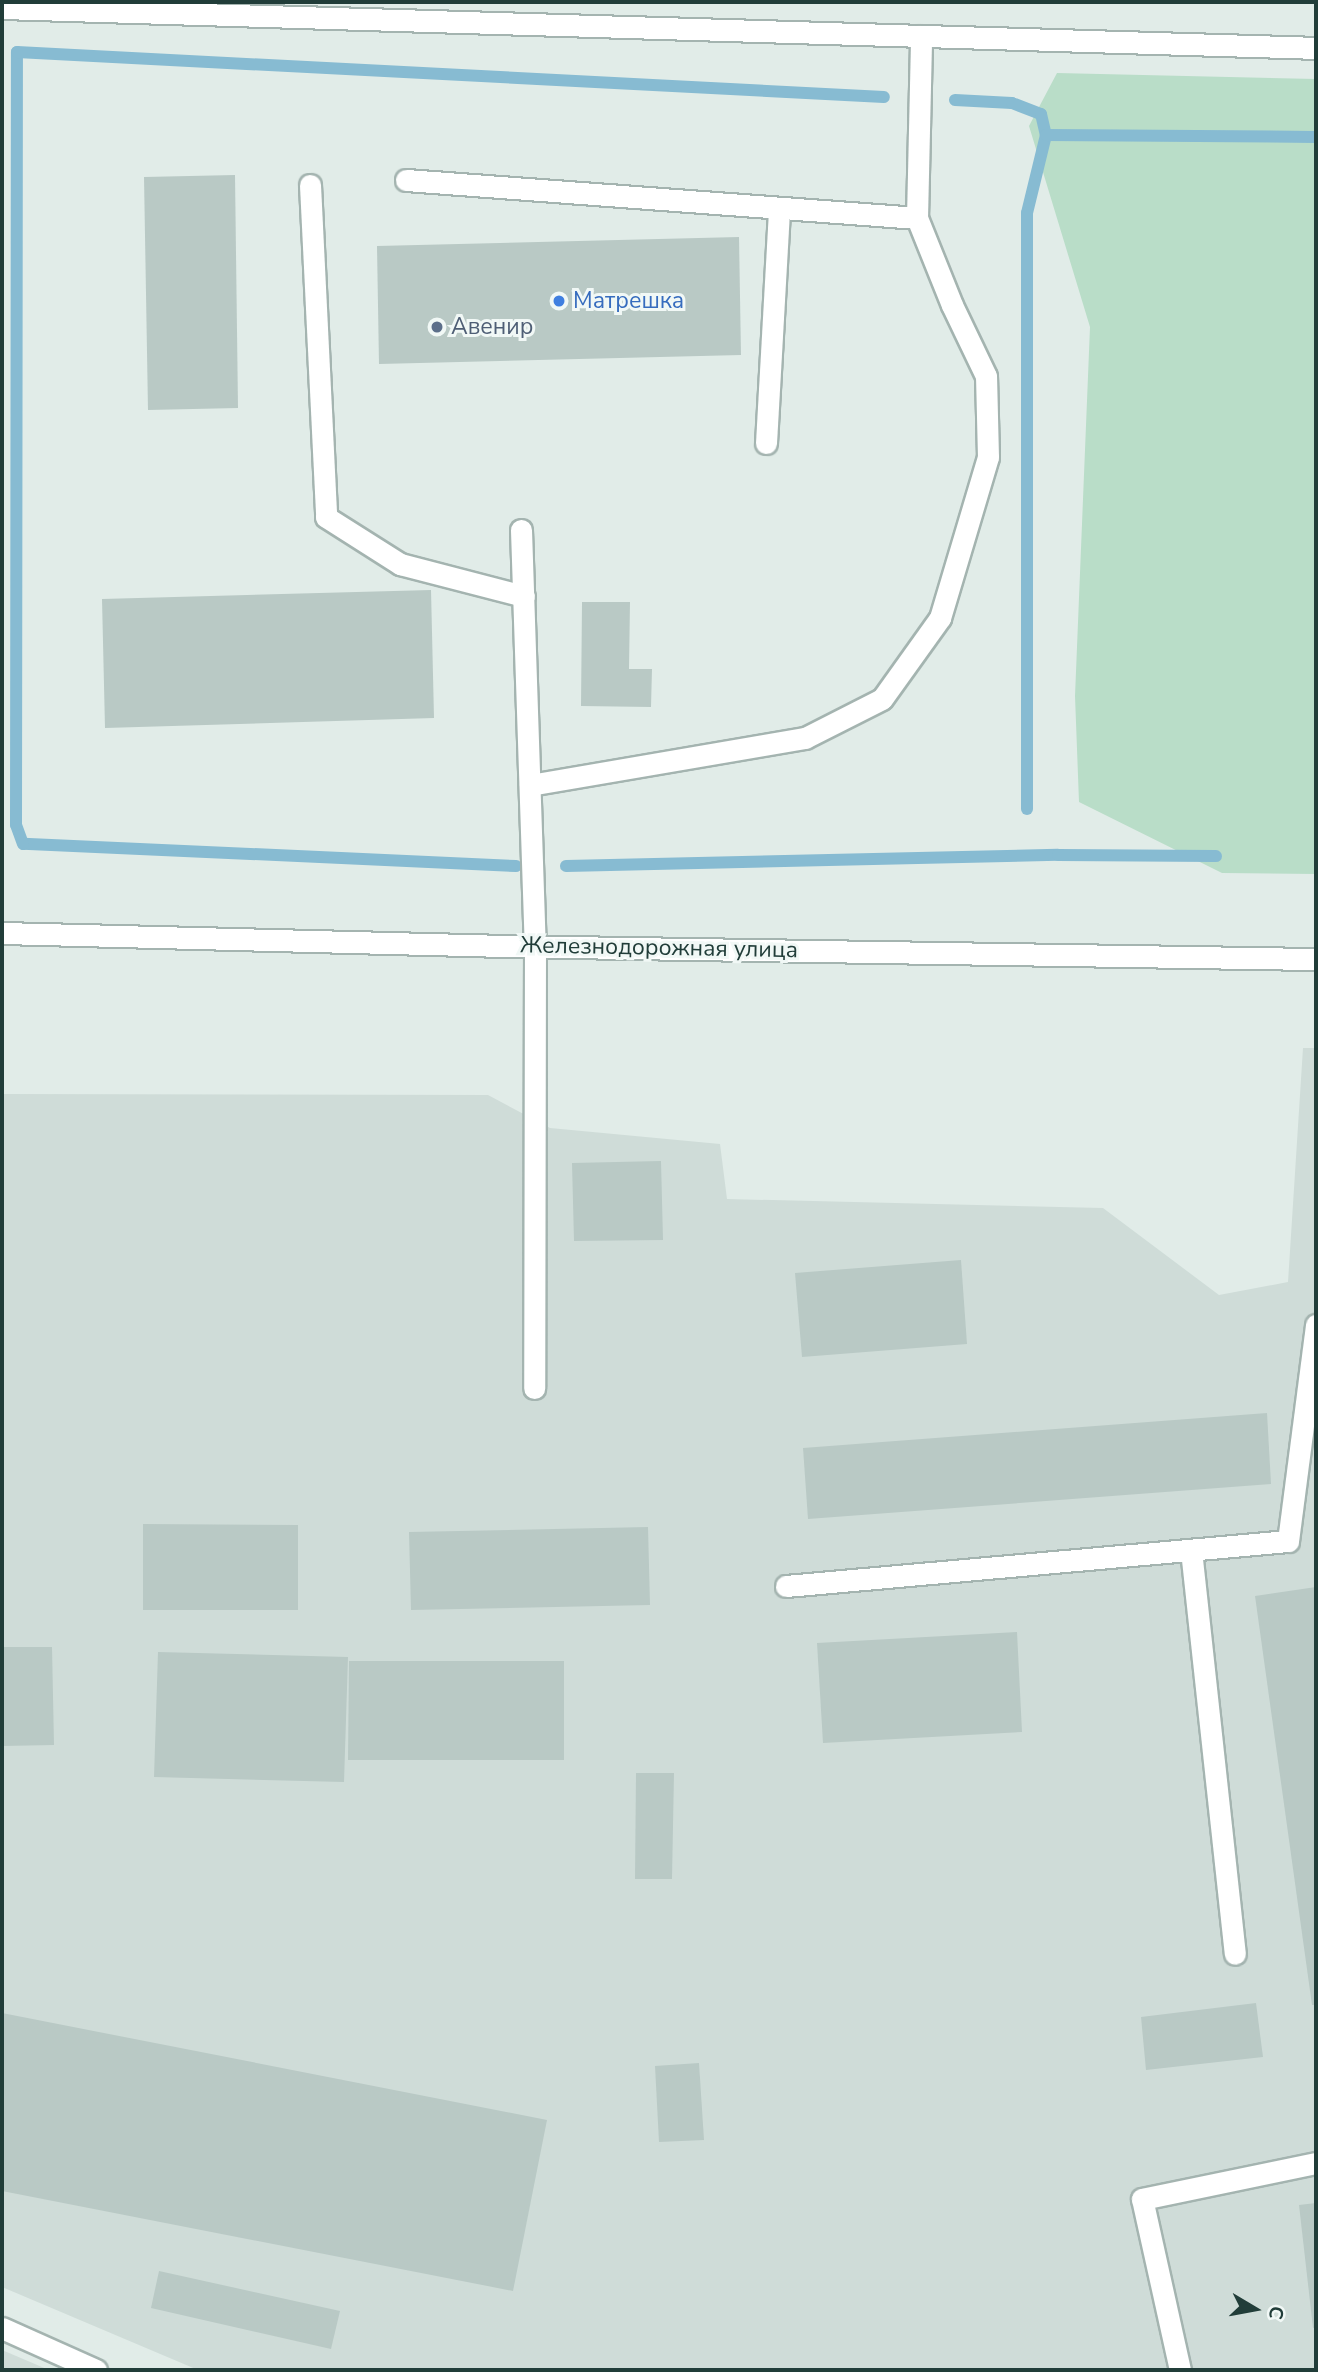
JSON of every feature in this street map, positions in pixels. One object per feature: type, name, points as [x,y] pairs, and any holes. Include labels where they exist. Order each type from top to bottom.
[{"type":"main road","points":[[2,8],[172,7],[921,36],[1316,48]]},
{"type":"main road","points":[[530,785],[805,738],[882,699],[940,618],[988,457],[986,376],[952,305],[918,218],[921,36]]},
{"type":"main road","points":[[406,180],[918,218]]},
{"type":"main road","points":[[310,185],[326,517],[400,565],[524,596]]},
{"type":"main road","points":[[766,443],[779,208]]},
{"type":"main road","points":[[521,530],[535,947],[534,1388]]},
{"type":"main road","name":"Железнодорожная улица","points":[[2,933],[535,947],[1316,958]]},
{"type":"main road","points":[[786,1586],[1288,1541],[1316,1325]]},
{"type":"main road","points":[[1191,1550],[1235,1954]]},
{"type":"main road","points":[[1180,2370],[1142,2199],[1316,2163]]},
{"type":"main road","points":[[2,2328],[96,2370]]},
{"type":"shaded area","points":[[1303,1048],[1316,1048],[1316,2370],[198,2370],[2,2287],[2,1094],[488,1095],[550,1128],[720,1144],[727,1199],[1103,1208],[1219,1295],[1288,1282]]},
{"type":"shaded area","points":[[2,2350],[49,2370],[2,2370]]},
{"type":"green space","points":[[1057,73],[1316,79],[1316,874],[1222,873],[1079,802],[1075,696],[1090,327],[1029,126]]},
{"type":"building","points":[[235,175],[238,408],[148,410],[144,177]]},
{"type":"building","name":"Матрешка","points":[[739,237],[741,355],[379,364],[377,246]]},
{"type":"building","points":[[431,590],[434,718],[105,728],[102,599]]},
{"type":"building","points":[[582,602],[630,602],[629,669],[652,669],[651,707],[581,706]]},
{"type":"building","points":[[661,1161],[663,1240],[574,1241],[572,1163]]},
{"type":"building","points":[[961,1260],[967,1344],[802,1357],[795,1273]]},
{"type":"building","points":[[1267,1413],[1271,1484],[808,1519],[803,1448]]},
{"type":"building","points":[[143,1524],[298,1525],[298,1610],[143,1610]]},
{"type":"building","points":[[648,1527],[650,1605],[411,1610],[409,1532]]},
{"type":"building","points":[[1316,1587],[1316,2005],[1312,2005],[1255,1596]]},
{"type":"building","points":[[1017,1632],[1022,1732],[823,1743],[817,1643]]},
{"type":"building","points":[[2,1647],[52,1647],[54,1745],[2,1746]]},
{"type":"building","points":[[158,1652],[348,1657],[344,1782],[154,1777]]},
{"type":"building","points":[[349,1661],[564,1661],[564,1760],[348,1760]]},
{"type":"building","points":[[636,1773],[674,1773],[672,1879],[635,1879]]},
{"type":"building","points":[[1256,2003],[1263,2057],[1146,2070],[1141,2017]]},
{"type":"building","points":[[2,2013],[547,2120],[513,2291],[2,2191]]},
{"type":"building","points":[[699,2063],[704,2140],[659,2142],[655,2066]]},
{"type":"building","points":[[1316,2203],[1316,2327],[1313,2328],[1299,2205]]},
{"type":"building","points":[[159,2271],[340,2311],[331,2349],[151,2308]]},
{"type":"waterway","points":[[516,866],[23,844],[16,825],[17,52],[884,97]]},
{"type":"waterway","points":[[955,100],[1012,103],[1041,114],[1046,135],[1027,213],[1027,809]]},
{"type":"waterway","points":[[1046,135],[1316,137]]},
{"type":"waterway","points":[[566,866],[1058,855],[1216,856]]},
{"type":"place","name":"Матрешка","points":[[559,301]]},
{"type":"place","name":"Авенир","points":[[437,327]]}]
